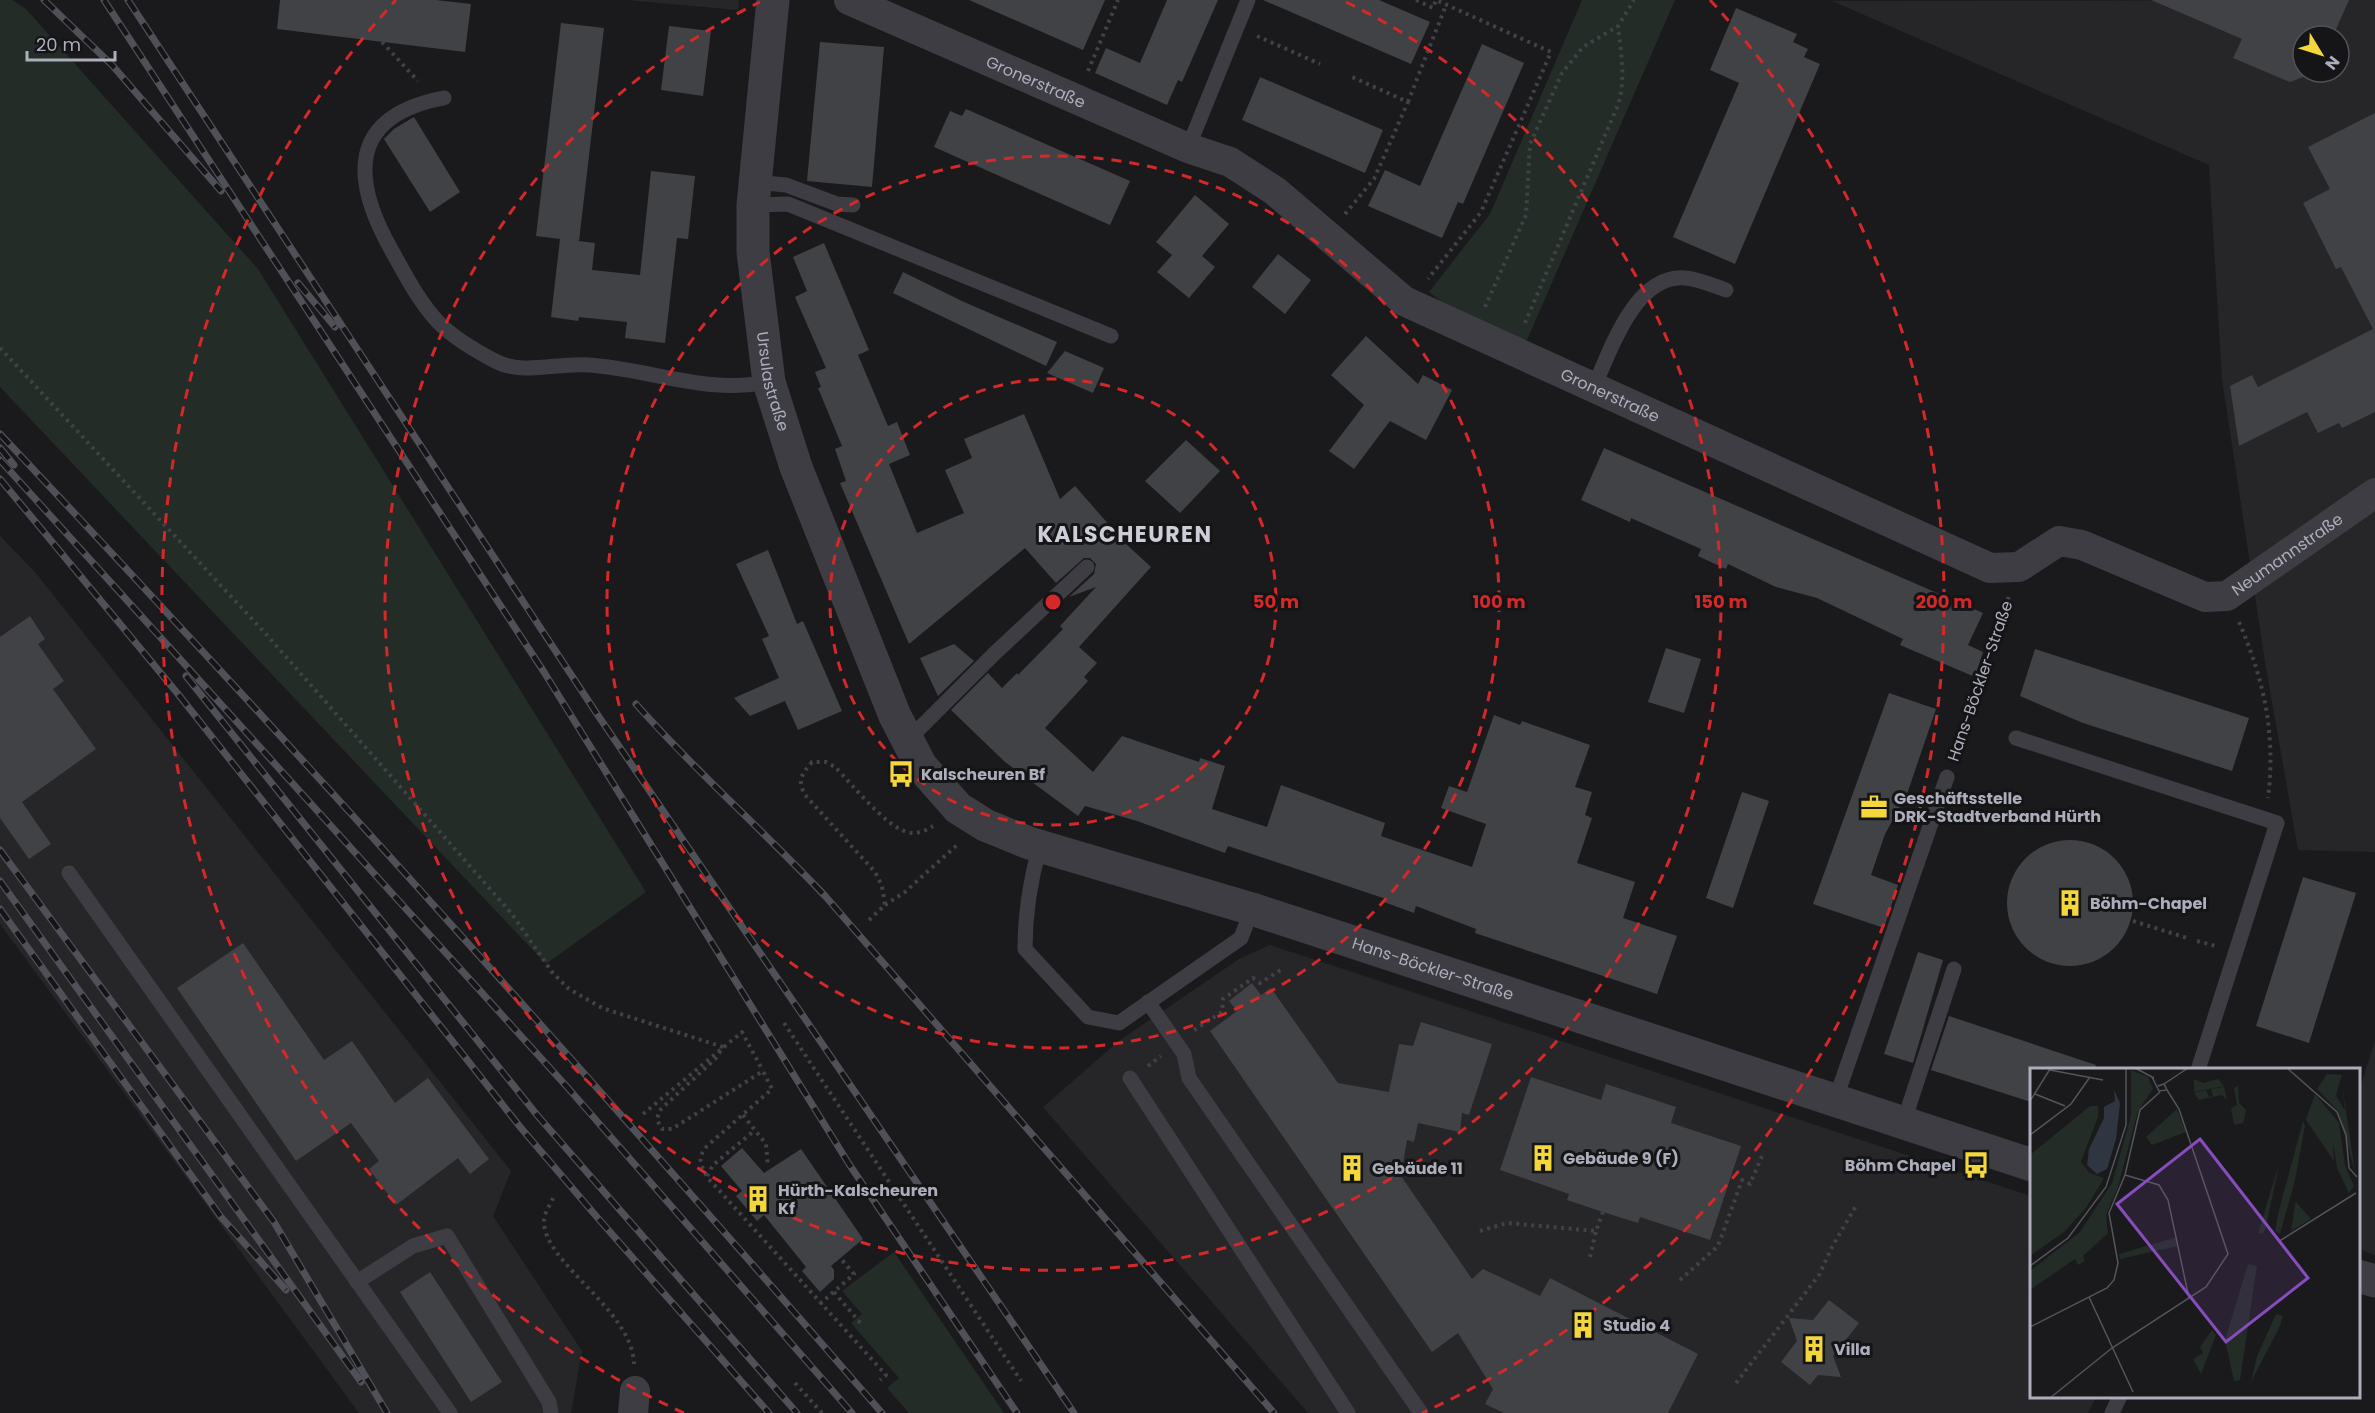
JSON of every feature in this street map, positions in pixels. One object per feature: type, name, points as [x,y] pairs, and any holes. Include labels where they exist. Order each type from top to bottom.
[{"type":"street","name":"Ursulastraße","points":[[773,0],[754,194],[754,263],[768,382],[796,467],[907,741],[921,766],[958,808],[985,825],[1034,844]]},
{"type":"street","name":"Gronerstraße","points":[[849,0],[889,8],[1076,99],[1188,148],[1230,162],[1275,191],[1404,301],[1990,568],[2019,567]]},
{"type":"street","name":"Neumannstraße","points":[[2019,567],[2059,541],[2082,545],[2205,597],[2228,596],[2375,493]]},
{"type":"street","name":"Hans-Böckler-Straße","points":[[1034,844],[1252,909],[2030,1165]]},
{"type":"street","points":[[2360,1277],[2375,1281]]},
{"type":"lane","points":[[1188,148],[1248,0]]},
{"type":"lane","points":[[444,98],[418,103],[386,121],[366,154],[364,172],[377,226],[406,278],[439,323],[497,362],[516,368],[588,364],[728,387],[768,382]]},
{"type":"lane","points":[[754,194],[786,185],[837,204],[853,205]]},
{"type":"lane","points":[[754,194],[788,204],[1111,336]]},
{"type":"lane","points":[[1594,387],[1622,324],[1643,296],[1664,282],[1685,278],[1726,290]]},
{"type":"lane","points":[[907,741],[994,654],[1087,567]]},
{"type":"lane","points":[[2016,738],[2277,823],[2199,1068]]},
{"type":"lane","name":"Hans-Böckler-Straße","points":[[1835,1101],[1947,777]]},
{"type":"lane","points":[[1034,844],[1025,916],[1025,949],[1088,1017],[1119,1023],[1241,938],[1252,909]]},
{"type":"lane","points":[[69,873],[450,1413]]},
{"type":"lane","points":[[1903,1124],[1954,969]]},
{"type":"lane","points":[[1148,1002],[1185,1054],[1189,1078],[1421,1413]]},
{"type":"lane","points":[[1130,1078],[1348,1413]]},
{"type":"lane","points":[[357,1282],[413,1246],[447,1236],[549,1402],[551,1413]]},
{"type":"lane","points":[[2112,1413],[2119,1398]]},
{"type":"path","points":[[1076,99],[1118,0]]},
{"type":"path","points":[[1404,301],[1424,283],[1481,212],[1551,52],[1436,0],[1433,8],[1416,0]]},
{"type":"path","points":[[1474,333],[1526,215],[1530,144],[1562,73],[1582,47],[1618,26],[1634,0]]},
{"type":"path","points":[[1326,235],[1374,179],[1408,102],[1446,5]]},
{"type":"path","points":[[1514,350],[1618,105],[1623,73],[1618,26]]},
{"type":"path","points":[[1237,28],[1320,64]]},
{"type":"path","points":[[382,42],[426,90],[427,102]]},
{"type":"path","points":[[1352,77],[1408,102]]},
{"type":"path","points":[[0,348],[266,634],[512,914],[552,972],[569,989],[602,1008],[723,1047]]},
{"type":"path","name":"Hans-Böckler-Straße","points":[[1947,777],[2019,567]]},
{"type":"path","points":[[2228,596],[2247,642],[2264,694],[2272,761],[2265,820]]},
{"type":"path","points":[[885,905],[882,886],[875,872],[805,795],[800,785],[801,775],[812,762],[826,762],[835,767],[896,828],[909,833],[923,832],[958,808]]},
{"type":"path","points":[[869,920],[942,857]]},
{"type":"path","points":[[2133,921],[2187,938]]},
{"type":"path","points":[[2197,941],[2222,948]]},
{"type":"path","points":[[1176,1042],[1222,1012],[1223,999],[1253,978],[1260,983],[1284,968]]},
{"type":"path","points":[[784,1023],[1021,1381]]},
{"type":"path","points":[[643,1114],[742,1032],[772,1089],[700,1154],[699,1161],[707,1177],[886,1375],[880,1380]]},
{"type":"path","points":[[723,1047],[716,1058],[659,1111],[657,1120],[662,1129],[672,1129],[763,1071]]},
{"type":"path","points":[[1372,1089],[1370,1113],[1389,1137],[1406,1148]]},
{"type":"path","points":[[743,1115],[766,1144],[768,1166]]},
{"type":"path","points":[[707,1177],[713,1165],[755,1130]]},
{"type":"path","points":[[1680,1280],[1718,1246],[1742,1180],[1750,1184],[1762,1156]]},
{"type":"path","points":[[553,1198],[544,1220],[551,1246],[621,1324],[634,1353],[634,1402]]},
{"type":"path","points":[[1736,1383],[1819,1275],[1832,1246],[1857,1204]]},
{"type":"path","points":[[1590,1257],[1603,1212]]},
{"type":"path","points":[[1480,1231],[1507,1223],[1596,1231]]},
{"type":"path","points":[[820,1304],[854,1274],[835,1252]]},
{"type":"path","points":[[834,1292],[862,1325]]},
{"type":"path","points":[[795,1383],[822,1413]]},
{"type":"shaded area","points":[[0,0],[12,0],[26,9],[258,269],[646,892],[546,964],[0,387]]},
{"type":"shaded area","points":[[626,0],[739,0],[738,10]]},
{"type":"shaded area","points":[[1582,0],[1675,0],[1524,347],[1469,323],[1429,292],[1490,214]]},
{"type":"shaded area","points":[[2375,0],[2375,852],[2298,850],[2265,662],[2222,379],[2209,165],[1832,1]]},
{"type":"shaded area","points":[[0,536],[35,572],[511,1171],[493,1216],[582,1351],[571,1413],[359,1413],[0,924]]},
{"type":"shaded area","points":[[1270,945],[2030,1196],[2030,1398],[2096,1398],[2088,1413],[1308,1413],[1043,1107],[1119,1041],[1239,959]]},
{"type":"shaded area","points":[[2375,1041],[2375,1255],[2360,1249],[2360,1088]]},
{"type":"shaded area","points":[[894,1252],[1004,1413],[909,1413],[887,1388],[899,1378],[851,1323],[862,1314],[842,1291]]},
{"type":"building","points":[[280,0],[436,0],[471,4],[465,52],[277,29]]},
{"type":"building","points":[[969,0],[1105,0],[1083,50]]},
{"type":"building","points":[[1167,0],[1218,0],[1182,82],[1178,80],[1167,105],[1095,73],[1106,48],[1140,63]]},
{"type":"building","points":[[1263,0],[1379,0],[1430,22],[1411,64]]},
{"type":"building","points":[[2151,0],[2349,0],[2338,24],[2291,24],[2290,82],[2233,58],[2242,39]]},
{"type":"building","points":[[1736,8],[1797,34],[1793,42],[1808,49],[1804,57],[1820,64],[1735,264],[1673,237],[1739,83],[1710,70]]},
{"type":"building","points":[[561,23],[604,28],[579,241],[570,240],[595,243],[592,270],[640,275],[651,171],[695,176],[688,239],[677,238],[665,343],[625,338],[627,322],[579,317],[578,321],[551,317],[560,239],[536,236]]},
{"type":"building","points":[[669,26],[711,31],[703,96],[661,90]]},
{"type":"building","points":[[820,42],[884,47],[872,187],[807,181]]},
{"type":"building","points":[[1482,44],[1524,63],[1463,204],[1458,202],[1442,238],[1368,206],[1385,170],[1420,186]]},
{"type":"building","points":[[1260,77],[1383,130],[1365,173],[1242,120]]},
{"type":"building","points":[[966,109],[1130,181],[1110,225],[934,147],[950,111],[962,116]]},
{"type":"building","points":[[2375,113],[2375,412],[2342,428],[2339,423],[2318,433],[2307,412],[2239,446],[2230,386],[2252,375],[2258,387],[2373,329],[2341,267],[2336,269],[2303,203],[2330,189],[2308,147]]},
{"type":"building","points":[[414,117],[460,192],[430,212],[384,139],[394,129]]},
{"type":"building","points":[[1195,195],[1229,224],[1202,256],[1215,267],[1189,298],[1157,272],[1172,255],[1156,242]]},
{"type":"building","points":[[824,243],[869,350],[858,355],[888,426],[897,422],[910,455],[889,464],[917,533],[964,513],[945,470],[972,458],[964,439],[1024,414],[1060,499],[1075,486],[1125,543],[1151,567],[1079,647],[1097,663],[1084,677],[1088,681],[1045,728],[1093,772],[1122,736],[1199,762],[1200,758],[1225,766],[1212,809],[1267,827],[1281,785],[1385,823],[1381,836],[1472,867],[1486,824],[1441,808],[1449,786],[1467,792],[1494,715],[1520,725],[1522,721],[1590,745],[1575,787],[1592,792],[1585,815],[1592,818],[1577,863],[1635,882],[1623,918],[1677,936],[1657,994],[1475,933],[1476,929],[1416,906],[1414,913],[1384,902],[1386,899],[1228,846],[1225,853],[1137,821],[1085,806],[1078,816],[1005,762],[951,710],[988,673],[1002,688],[1017,673],[1018,675],[1063,629],[1060,626],[1096,587],[1069,597],[1094,574],[1096,564],[1090,558],[1084,558],[1056,583],[1025,548],[909,644],[840,483],[846,481],[835,449],[842,446],[818,388],[821,387],[815,372],[826,368],[795,297],[807,291],[793,257]]},
{"type":"building","points":[[1278,254],[1311,280],[1285,314],[1252,287]]},
{"type":"building","points":[[903,272],[964,302],[1057,342],[1046,366],[893,293]]},
{"type":"building","points":[[1366,336],[1418,384],[1423,375],[1452,390],[1426,440],[1390,421],[1354,469],[1329,451],[1364,405],[1331,375]]},
{"type":"building","points":[[1065,351],[1104,368],[1093,393],[1047,373]]},
{"type":"building","points":[[1186,440],[1220,471],[1180,513],[1145,481]]},
{"type":"building","points":[[1604,448],[1983,613],[1968,645],[1983,652],[1975,677],[1900,645],[1903,639],[1817,598],[1776,587],[1728,564],[1726,569],[1698,556],[1701,549],[1631,518],[1630,522],[1581,500]]},
{"type":"building","points":[[768,550],[797,624],[803,621],[842,711],[798,730],[785,701],[750,716],[734,698],[779,678],[762,639],[769,636],[736,564]]},
{"type":"building","points":[[30,616],[45,639],[38,644],[64,681],[53,689],[96,749],[22,802],[51,844],[29,859],[0,818],[0,637]]},
{"type":"building","points":[[954,644],[974,661],[938,696],[920,658]]},
{"type":"building","points":[[1666,648],[1701,659],[1684,713],[1648,702]]},
{"type":"building","points":[[2035,649],[2249,718],[2232,771],[2083,723],[2020,696]]},
{"type":"building","name":"Geschäftsstelle DRK-Stadtverband Hürth","points":[[1889,693],[1936,709],[1907,794],[1885,834],[1871,875],[1898,885],[1884,928],[1813,904]]},
{"type":"building","points":[[1742,792],[1769,801],[1733,908],[1706,898]]},
{"type":"building","name":"Böhm-Chapel","points":[[2070,840],[2094,844],[2115,858],[2129,879],[2133,903],[2129,927],[2115,948],[2094,962],[2070,966],[2046,962],[2025,948],[2011,927],[2007,903],[2011,879],[2025,858],[2046,844]]},
{"type":"building","points":[[2303,877],[2356,893],[2309,1043],[2256,1026]]},
{"type":"building","points":[[243,943],[324,1060],[352,1041],[395,1103],[428,1078],[489,1159],[470,1174],[458,1158],[396,1205],[369,1169],[379,1161],[351,1123],[296,1161],[177,988]]},
{"type":"building","points":[[1918,952],[1943,960],[1913,1063],[1884,1054]]},
{"type":"building","points":[[1252,983],[1261,995],[1271,988],[1338,1083],[1389,1092],[1399,1044],[1413,1046],[1421,1022],[1492,1044],[1469,1115],[1462,1113],[1460,1132],[1418,1123],[1414,1142],[1407,1140],[1401,1176],[1472,1279],[1483,1269],[1540,1296],[1550,1278],[1698,1354],[1668,1413],[1504,1413],[1485,1404],[1493,1389],[1458,1333],[1432,1352],[1210,1031],[1237,1011],[1229,1001]]},
{"type":"building","points":[[1949,1016],[2096,1065],[2095,1068],[2030,1068],[2030,1102],[1931,1070]]},
{"type":"building","name":"Gebäude 9 (F)","points":[[1531,1077],[1601,1100],[1606,1084],[1676,1107],[1671,1123],[1741,1146],[1710,1240],[1640,1217],[1638,1223],[1567,1200],[1569,1194],[1500,1170]]},
{"type":"building","points":[[742,1148],[764,1173],[801,1149],[863,1239],[831,1266],[834,1270],[834,1279],[820,1292],[802,1271],[806,1267],[764,1215],[757,1221],[736,1196],[742,1191],[721,1166]]},
{"type":"building","points":[[430,1272],[502,1382],[471,1402],[400,1292]]},
{"type":"building","name":"Villa","points":[[1829,1300],[1859,1323],[1833,1356],[1841,1377],[1818,1375],[1810,1385],[1781,1362],[1797,1341],[1789,1318],[1813,1320]]},
{"type":"railway","points":[[44,0],[112,65],[221,191]]},
{"type":"railway","points":[[104,0],[544,672],[849,1164],[1017,1413]]},
{"type":"railway","points":[[128,0],[595,711],[1074,1413]]},
{"type":"railway","points":[[298,283],[335,327]]},
{"type":"railway","points":[[0,434],[113,554],[446,919],[882,1413]]},
{"type":"railway","points":[[0,448],[14,465]]},
{"type":"railway","points":[[0,460],[568,1088],[852,1413]]},
{"type":"railway","points":[[0,479],[178,694],[521,1128],[769,1413]]},
{"type":"railway","points":[[186,676],[537,1115],[797,1413]]},
{"type":"railway","points":[[636,704],[682,754],[826,897],[1274,1413]]},
{"type":"railway","points":[[0,850],[274,1222],[387,1413]]},
{"type":"railway","points":[[0,881],[361,1382]]},
{"type":"railway","points":[[0,909],[221,1217],[286,1290]]},
{"type":"place","name":"Kalscheuren Bf","points":[[901,774]]},
{"type":"place","name":"Geschäftsstelle DRK-Stadtverband Hürth","points":[[1874,807]]},
{"type":"place","name":"Böhm-Chapel","points":[[2070,903]]},
{"type":"place","name":"Gebäude 9 (F)","points":[[1543,1158]]},
{"type":"place","name":"Böhm Chapel","points":[[1976,1165]]},
{"type":"place","name":"Gebäude 11","points":[[1352,1168]]},
{"type":"place","name":"Hürth-Kalscheuren Kf","points":[[758,1199]]},
{"type":"place","name":"Studio 4","points":[[1583,1325]]},
{"type":"place","name":"Villa","points":[[1814,1349]]},
{"type":"district","name":"KALSCHEUREN","points":[[1125,534]]}]
